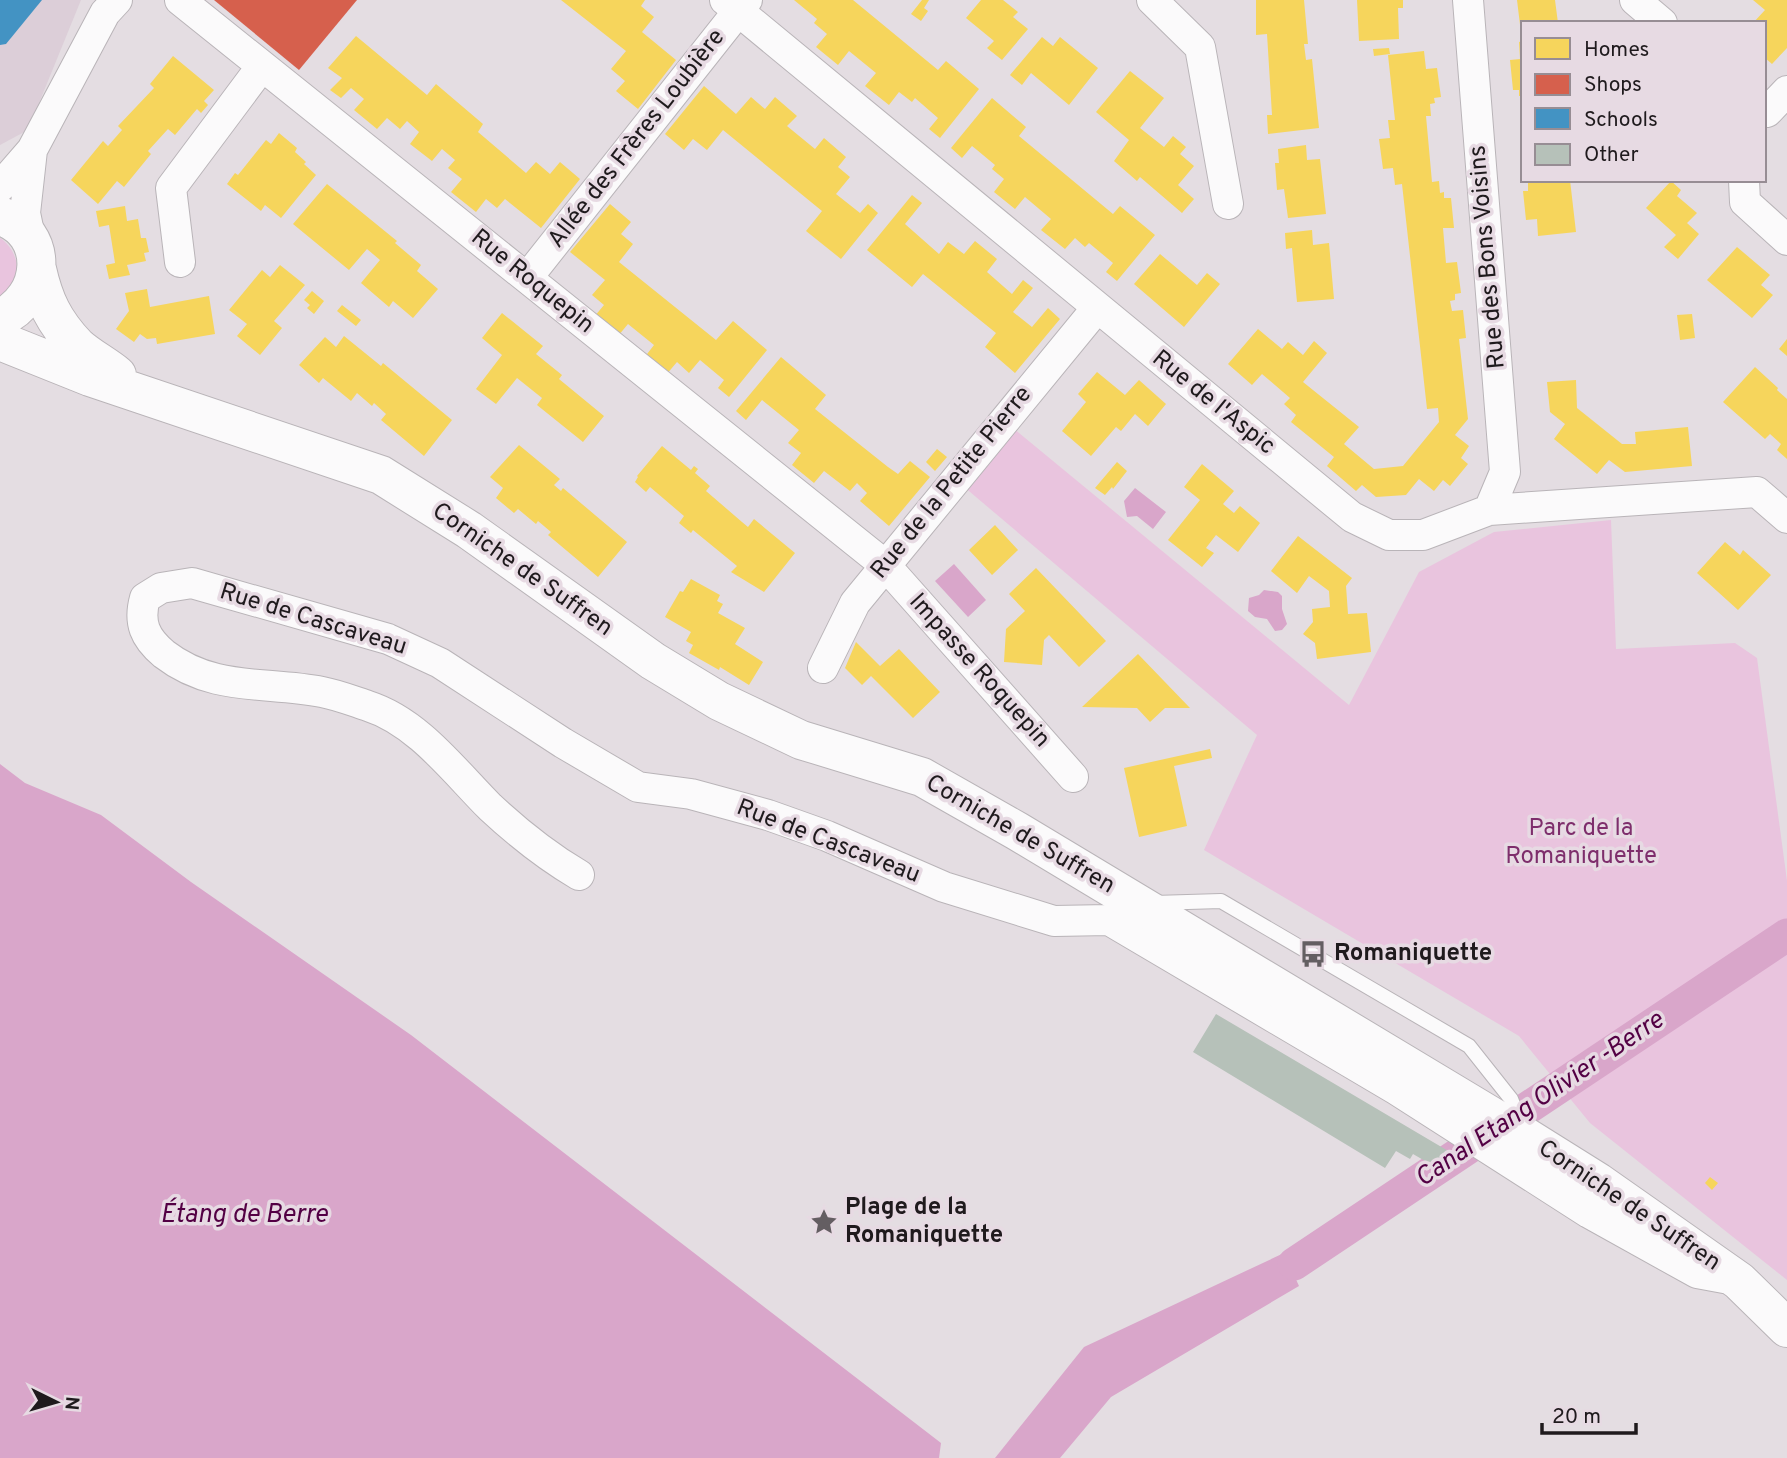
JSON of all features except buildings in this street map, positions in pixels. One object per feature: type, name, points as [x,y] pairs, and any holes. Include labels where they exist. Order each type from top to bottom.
[{"type":"main road","points":[[0,216],[20,227],[34,255],[33,286],[25,301],[12,313],[0,318]]},
{"type":"main road","name":"Corniche de Suffren","points":[[34,255],[43,298],[56,320],[78,347],[135,390]]},
{"type":"main road","name":"Corniche de Suffren","points":[[0,341],[57,365],[381,475],[468,530],[653,661],[719,701],[801,740],[922,777],[1124,912],[1526,1137],[1598,1182],[1739,1281],[1787,1328]]},
{"type":"street","points":[[0,187],[32,150],[105,13],[117,0]]},
{"type":"street","name":"Rue Roquepin","points":[[180,0],[884,565]]},
{"type":"street","points":[[1152,0],[1200,47],[1228,204]]},
{"type":"street","name":"Rue des Bons Voisins","points":[[1468,0],[1505,472],[1489,510]]},
{"type":"street","points":[[1635,0],[1660,21]]},
{"type":"street","name":"Rue de l'Aspic","points":[[737,4],[1097,308],[1342,508],[1364,523],[1389,535],[1423,535],[1489,510],[1757,492],[1787,518]]},
{"type":"street","name":"Allée des Frères Loubière","points":[[527,278],[737,4]]},
{"type":"street","points":[[180,262],[171,188],[262,66]]},
{"type":"street","points":[[32,150],[25,213],[34,255]]},
{"type":"street","points":[[1744,182],[1745,202],[1787,240]]},
{"type":"street","name":"Rue de la Petite Pierre","points":[[823,668],[855,603],[1097,308]]},
{"type":"street","name":"Impasse Roquepin","points":[[884,565],[1073,778]]},
{"type":"street","name":"Rue de Cascaveau","points":[[579,875],[540,852],[411,729],[373,708],[323,692],[216,680],[179,666],[151,643],[144,627],[142,611],[145,598],[161,588],[192,583],[388,639],[440,663],[563,743],[638,787],[691,794],[768,814],[827,836],[944,887],[1054,921],[1124,912]]},
{"type":"street","points":[[1124,912],[1589,1213],[1697,1273],[1739,1281]]},
{"type":"shaded area","points":[[0,0],[81,0],[28,130],[0,145]]},
{"type":"green space","points":[[0,238],[12,251],[17,274],[14,283],[0,299]]},
{"type":"green space","name":"Parc de la Romaniquette","points":[[1013,428],[1349,705],[1419,572],[1494,532],[1611,520],[1616,649],[1735,643],[1757,658],[1787,881],[1787,1280],[1590,1123],[1519,1036],[1204,850],[1257,735],[963,486]]},
{"type":"water","points":[[1135,488],[1166,512],[1153,529],[1137,516],[1127,517],[1124,501]]},
{"type":"water","points":[[954,564],[986,600],[968,617],[935,581]]},
{"type":"water","points":[[1264,590],[1278,592],[1282,596],[1282,609],[1287,624],[1282,630],[1275,631],[1267,619],[1255,617],[1248,611],[1249,598]]},
{"type":"water","name":"Étang de Berre","points":[[0,764],[25,783],[101,815],[191,882],[411,1035],[941,1443],[939,1458],[0,1458]]},
{"type":"water","points":[[1284,1253],[1299,1286],[1111,1397],[1060,1458],[995,1458],[1084,1347]]},
{"type":"waterway","name":"Canal Etang Olivier -Berre","points":[[1294,1264],[1787,935]]},
{"type":"place","name":"Romaniquette","points":[[1313,954]]},
{"type":"place","name":"Plage de la Romaniquette","points":[[824,1222]]}]
